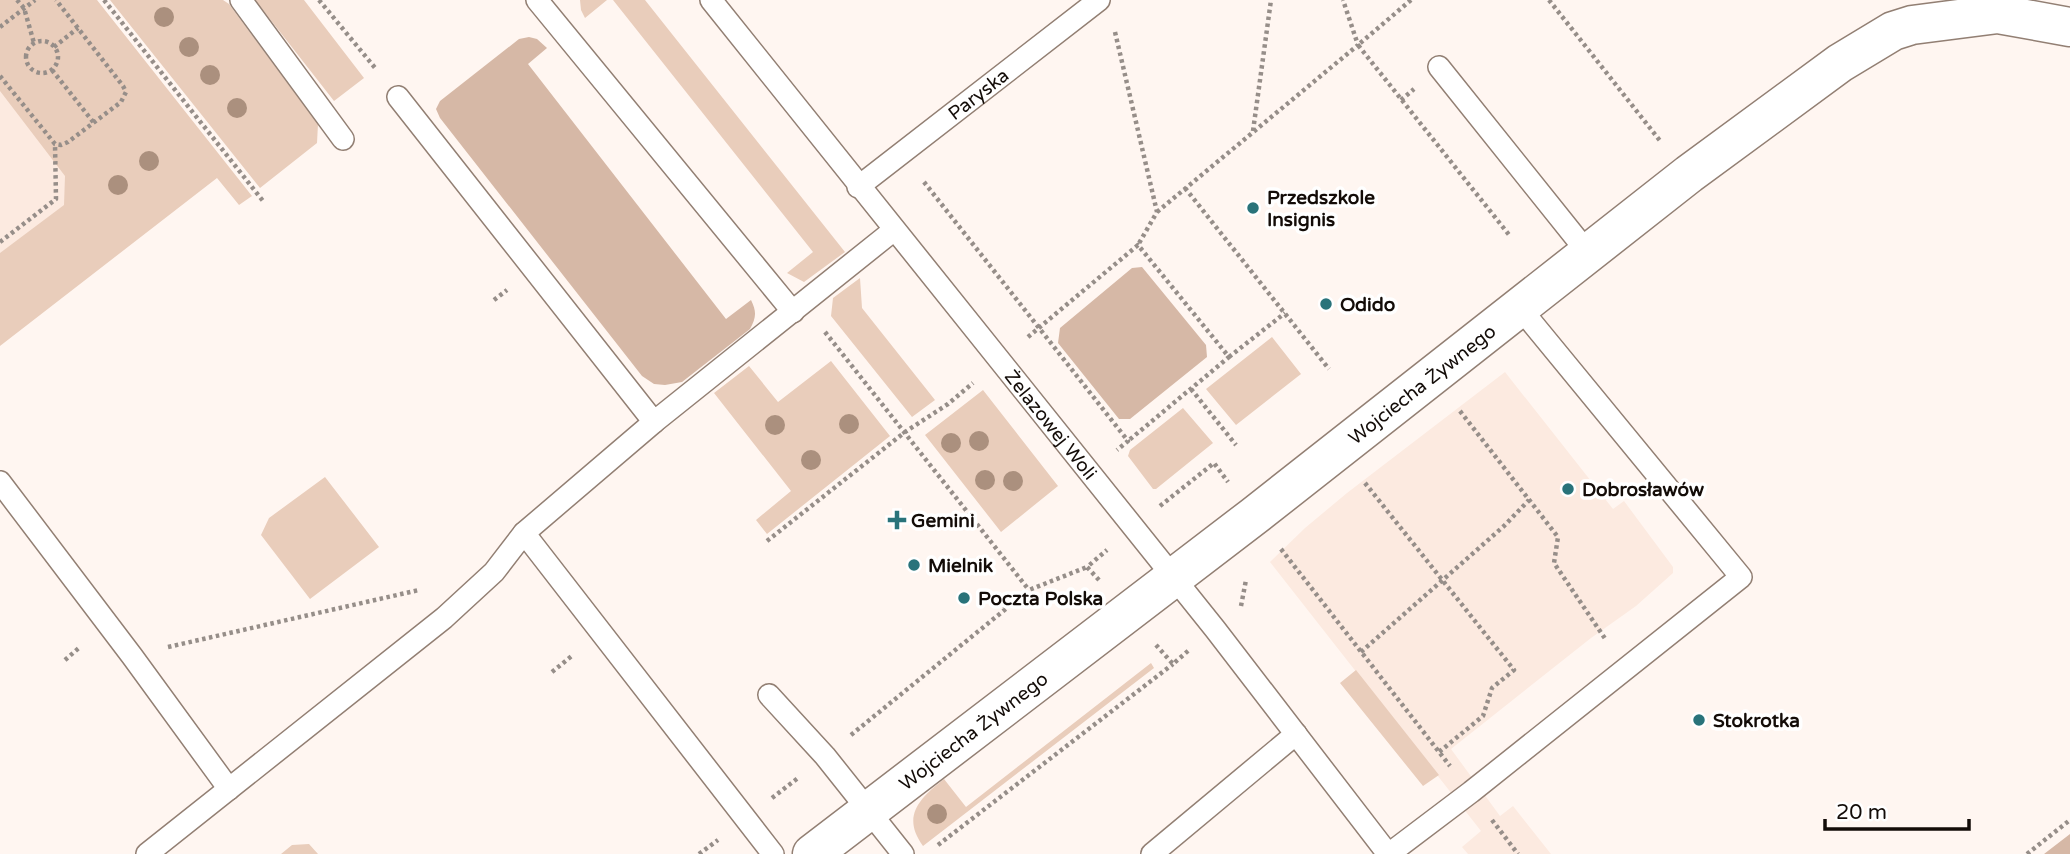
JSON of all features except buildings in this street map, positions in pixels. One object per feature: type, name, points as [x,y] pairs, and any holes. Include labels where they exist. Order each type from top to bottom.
[{"type":"street","name":"Wojciecha Żywnego","points":[[812,854],[1254,516],[1689,174],[1840,63],[1893,31],[1912,25],[1998,15],[2070,27]]},
{"type":"lane","points":[[241,0],[343,139]]},
{"type":"lane","points":[[537,0],[798,308]]},
{"type":"lane","name":"Żelazowej Woli","points":[[711,0],[858,187],[1174,578],[1389,854]]},
{"type":"lane","name":"Paryska","points":[[858,187],[1099,0]]},
{"type":"lane","points":[[1439,67],[1588,253]]},
{"type":"lane","points":[[398,97],[654,422]]},
{"type":"lane","points":[[147,854],[444,618],[494,572],[524,533],[654,422],[894,230]]},
{"type":"lane","points":[[1389,854],[1471,792],[1741,576],[1520,308]]},
{"type":"lane","points":[[0,482],[229,789]]},
{"type":"lane","points":[[524,533],[773,854]]},
{"type":"lane","points":[[769,695],[825,756],[904,854]]},
{"type":"lane","points":[[1152,854],[1296,734]]},
{"type":"path","points":[[17,0],[24,8],[34,43]]},
{"type":"path","points":[[0,27],[35,0]]},
{"type":"path","points":[[55,144],[68,142],[94,123],[121,102],[125,92],[56,0]]},
{"type":"path","points":[[104,0],[263,201]]},
{"type":"path","points":[[319,0],[398,97]]},
{"type":"path","points":[[1253,132],[1271,0]]},
{"type":"path","points":[[1343,0],[1357,45],[1510,236]]},
{"type":"path","points":[[1040,328],[1138,245],[1157,212],[1411,0]]},
{"type":"path","points":[[1549,0],[1644,122],[1689,174]]},
{"type":"path","points":[[1112,20],[1157,212]]},
{"type":"path","points":[[54,47],[78,28]]},
{"type":"path","points":[[42,41],[54,47],[58,58],[52,70],[40,74],[27,64],[26,53],[34,43],[42,41]]},
{"type":"path","points":[[52,70],[94,123]]},
{"type":"path","points":[[0,76],[55,144],[56,199],[0,242]]},
{"type":"path","points":[[923,180],[1128,440]]},
{"type":"path","points":[[1185,188],[1329,369]]},
{"type":"path","points":[[1138,245],[1229,357]]},
{"type":"path","points":[[798,308],[905,432],[1029,590]]},
{"type":"path","points":[[1122,461],[1115,452],[1128,440],[1285,313]]},
{"type":"path","points":[[1191,389],[1236,445]]},
{"type":"path","points":[[1455,405],[1558,537],[1554,563],[1625,669]]},
{"type":"path","points":[[767,541],[882,453],[905,432]]},
{"type":"path","points":[[1152,498],[1159,508],[1214,463],[1518,854]]},
{"type":"path","points":[[1360,477],[1514,670],[1492,688],[1483,716],[1439,752]]},
{"type":"path","points":[[1361,652],[1504,526],[1529,500]]},
{"type":"path","points":[[700,854],[1029,590],[1087,567]]},
{"type":"path","points":[[132,656],[427,588]]},
{"type":"path","points":[[1000,600],[1006,608]]},
{"type":"path","points":[[937,846],[1172,664]]},
{"type":"path","points":[[2027,854],[2070,820]]},
{"type":"shaded area","points":[[0,0],[204,144],[0,303]]},
{"type":"shaded area","points":[[0,0],[97,0],[252,196],[239,205],[217,178],[0,346],[0,253],[64,205],[65,176],[0,91]]},
{"type":"shaded area","points":[[110,0],[223,0],[229,4],[318,124],[317,143],[260,188]]},
{"type":"shaded area","points":[[255,0],[304,0],[364,78],[334,101]]},
{"type":"shaded area","points":[[580,0],[607,0],[585,18]]},
{"type":"shaded area","points":[[613,0],[645,0],[845,252],[804,282],[787,273],[813,252]]},
{"type":"shaded area","points":[[519,39],[537,39],[547,48],[528,64],[726,319],[751,300],[753,304],[755,315],[750,329],[682,382],[654,384],[642,376],[440,118],[436,109],[440,101]]},
{"type":"shaded area","points":[[1142,267],[1206,345],[1207,357],[1130,419],[1119,419],[1058,343],[1060,328],[1132,268]]},
{"type":"shaded area","points":[[860,278],[862,308],[935,400],[912,417],[831,316],[833,298]]},
{"type":"shaded area","points":[[1272,337],[1301,374],[1236,425],[1206,389]]},
{"type":"shaded area","points":[[831,361],[890,436],[767,534],[756,520],[791,491],[714,393],[749,366],[778,402]]},
{"type":"shaded area","points":[[1505,372],[1613,509],[1624,501],[1673,567],[1673,573],[1636,606],[1591,638],[1451,749],[1500,816],[1513,806],[1551,854],[1468,854],[1462,847],[1481,831],[1270,562],[1347,493]]},
{"type":"shaded area","points":[[983,390],[1058,486],[1001,532],[925,435]]},
{"type":"shaded area","points":[[1183,408],[1213,443],[1153,489],[1128,456],[1130,450]]},
{"type":"shaded area","points":[[325,477],[379,547],[310,599],[261,535],[269,518]]},
{"type":"shaded area","points":[[1151,663],[1154,668],[923,846],[914,826],[916,808],[944,779],[966,807]]},
{"type":"shaded area","points":[[1356,670],[1439,775],[1423,786],[1340,683]]},
{"type":"shaded area","points":[[2070,834],[2070,854],[2044,854]]},
{"type":"shaded area","points":[[309,844],[318,854],[281,854],[292,845]]},
{"type":"place","name":"Przedszkole Insignis","points":[[1253,208]]},
{"type":"place","name":"Odido","points":[[1326,304]]},
{"type":"place","name":"Dobrosławów","points":[[1568,489]]},
{"type":"place","name":"Gemini","points":[[897,520]]},
{"type":"place","name":"Mielnik","points":[[914,565]]},
{"type":"place","name":"Poczta Polska","points":[[964,598]]},
{"type":"place","name":"Stokrotka","points":[[1699,720]]}]
